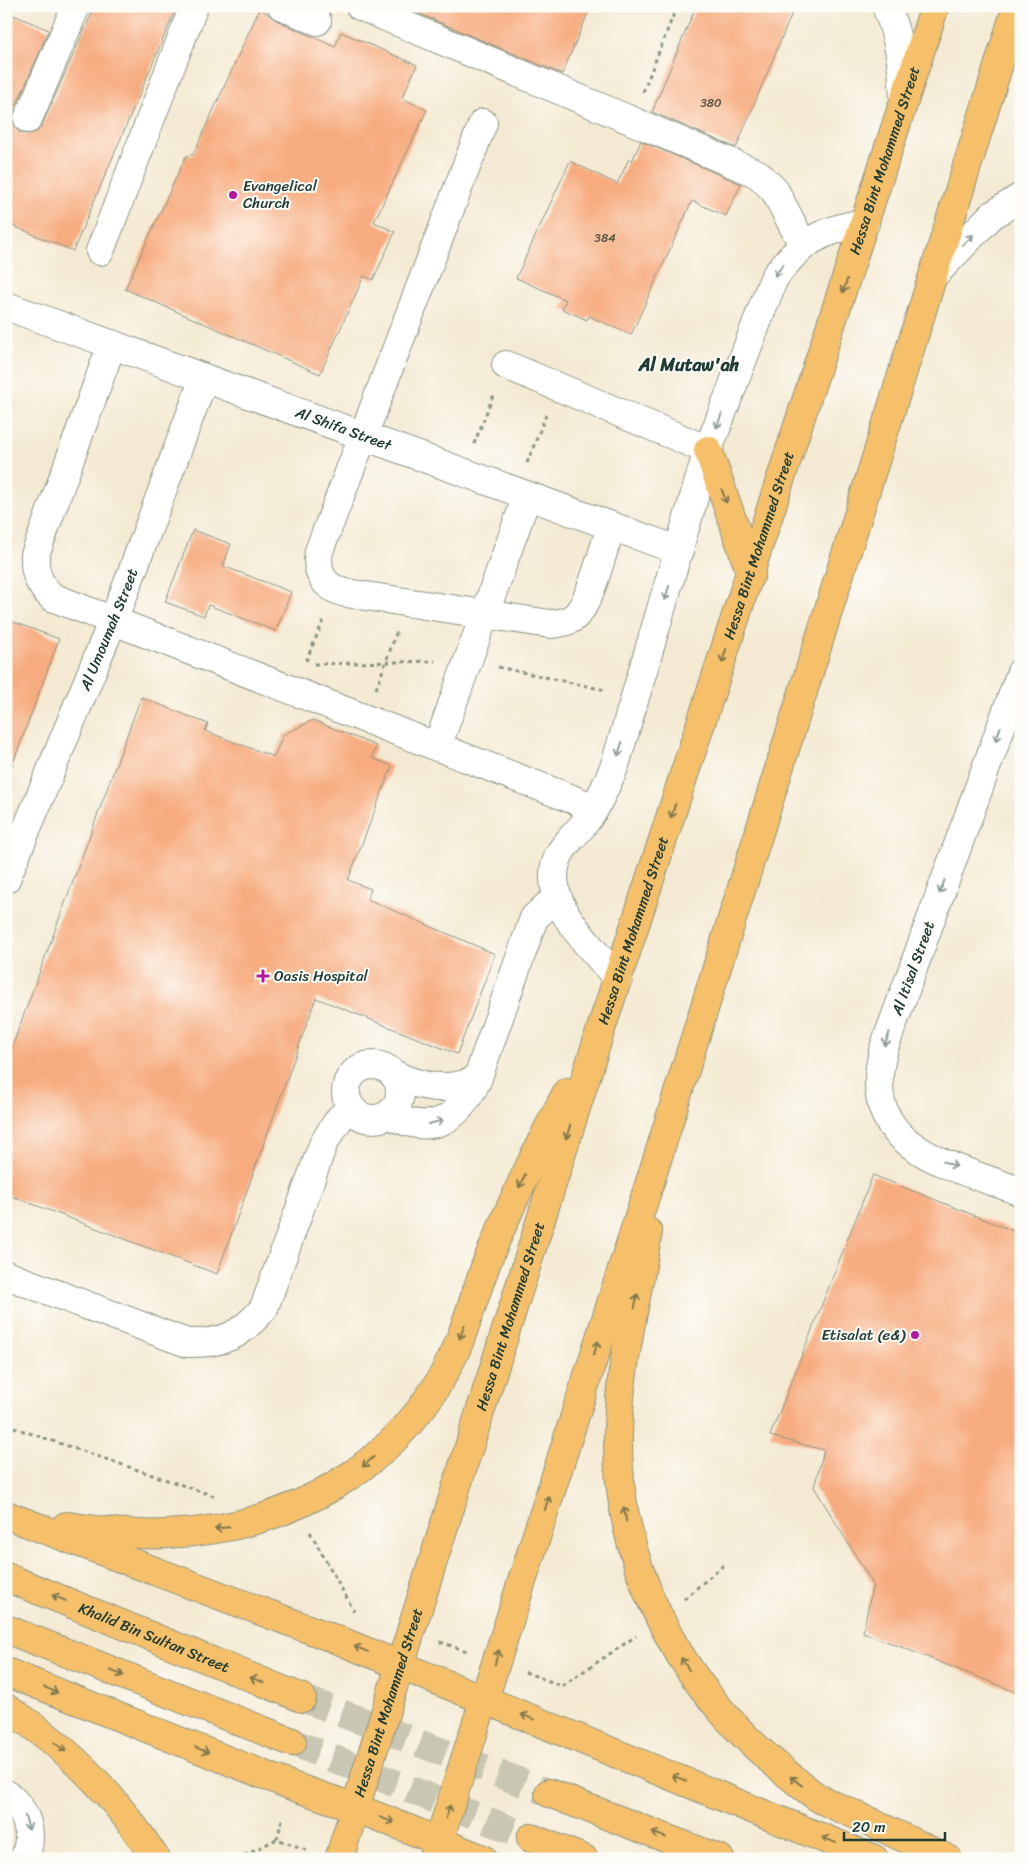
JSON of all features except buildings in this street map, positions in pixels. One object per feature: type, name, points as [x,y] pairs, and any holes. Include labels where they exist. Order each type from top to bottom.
[{"type":"main road","name":"Hessa Bint Mohammed Street","points":[[339,1859],[601,1029],[936,6]]},
{"type":"main road","points":[[436,1850],[656,1163],[1018,6]]},
{"type":"main road","points":[[708,450],[751,574]]},
{"type":"main road","points":[[12,1517],[98,1530],[166,1534],[233,1527],[296,1507],[333,1488],[363,1467],[396,1437],[437,1384],[455,1352],[488,1261],[522,1182],[601,1029]]},
{"type":"main road","points":[[656,1163],[649,1224],[621,1390],[618,1434],[620,1478],[626,1521],[637,1564],[660,1619],[671,1642],[694,1678],[720,1711],[748,1741],[817,1797],[948,1859]]},
{"type":"main road","points":[[12,1517],[401,1665],[874,1859]]},
{"type":"main road","name":"Khalid Bin Sultan Street","points":[[6,1577],[302,1698]]},
{"type":"main road","points":[[6,1630],[292,1742]]},
{"type":"main road","points":[[6,1672],[292,1786],[356,1808],[436,1850],[483,1859]]},
{"type":"main road","points":[[6,1708],[42,1732],[93,1777],[118,1804],[156,1859]]},
{"type":"main road","points":[[549,1793],[720,1859]]},
{"type":"main road","points":[[531,1838],[584,1859]]},
{"type":"street","points":[[28,119],[76,6]]},
{"type":"street","points":[[100,251],[194,6]]},
{"type":"street","points":[[282,6],[317,21]]},
{"type":"street","points":[[360,6],[404,15],[631,120],[758,174],[775,191],[803,245]]},
{"type":"street","points":[[886,6],[895,27],[903,64],[904,101]]},
{"type":"street","points":[[483,123],[319,552],[317,560],[322,578],[336,590],[408,603],[550,624],[570,620],[584,604],[611,526]]},
{"type":"street","points":[[934,275],[991,216],[1021,197]]},
{"type":"street","points":[[618,979],[567,917],[554,887],[554,871],[559,856],[595,808],[615,765],[637,697],[708,450],[774,278],[787,260],[803,245],[822,234],[836,229],[865,223]]},
{"type":"street","name":"Al Shifa Street","points":[[6,306],[680,551]]},
{"type":"street","points":[[112,344],[39,543],[34,567],[37,578],[52,598],[595,808]]},
{"type":"street","points":[[506,365],[708,450]]},
{"type":"street","name":"Al Umoumah Street","points":[[6,879],[112,622],[204,378]]},
{"type":"street","points":[[437,747],[485,614],[522,494]]},
{"type":"street","name":"Al Itisal Street","points":[[1021,672],[884,1048],[878,1070],[878,1085],[884,1114],[896,1134],[914,1148],[1021,1192]]},
{"type":"street","points":[[390,1114],[406,1123],[424,1125],[442,1121],[457,1112],[468,1098],[476,1080],[534,918],[548,905],[559,902]]},
{"type":"street","points":[[393,1074],[399,1084],[400,1095],[397,1106],[390,1114],[379,1119],[368,1120],[351,1108],[346,1099],[346,1088],[349,1079],[356,1071],[365,1066],[375,1065],[386,1068],[409,1082],[443,1088],[460,1087],[476,1080]]},
{"type":"street","points":[[6,1275],[187,1343],[209,1344],[230,1337],[249,1325],[264,1308],[324,1142],[340,1118],[351,1108]]},
{"type":"street","points":[[6,1794],[20,1806],[29,1829],[30,1842],[24,1859]]},
{"type":"path","points":[[631,120],[677,6]]},
{"type":"path","points":[[462,472],[506,365]]},
{"type":"path","points":[[522,494],[557,386]]},
{"type":"path","points":[[336,590],[305,664],[468,661],[637,697]]},
{"type":"path","points":[[365,719],[408,603]]},
{"type":"path","points":[[6,1425],[221,1499]]},
{"type":"path","points":[[296,1507],[352,1610],[360,1613]]},
{"type":"path","points":[[410,1631],[562,1686],[660,1619],[726,1563]]},
{"type":"path","points":[[237,1859],[277,1839],[313,1852]]},
{"type":"tunnel","points":[[302,1698],[549,1793]]},
{"type":"tunnel","points":[[292,1742],[531,1838]]},
{"type":"place","name":"Evangelical Church","points":[[233,195]]},
{"type":"place","name":"Oasis Hospital","points":[[263,976]]},
{"type":"place","name":"Etisalat (e&)","points":[[915,1335]]},
{"type":"district","name":"Al Mutaw'ah","points":[[689,365]]}]
